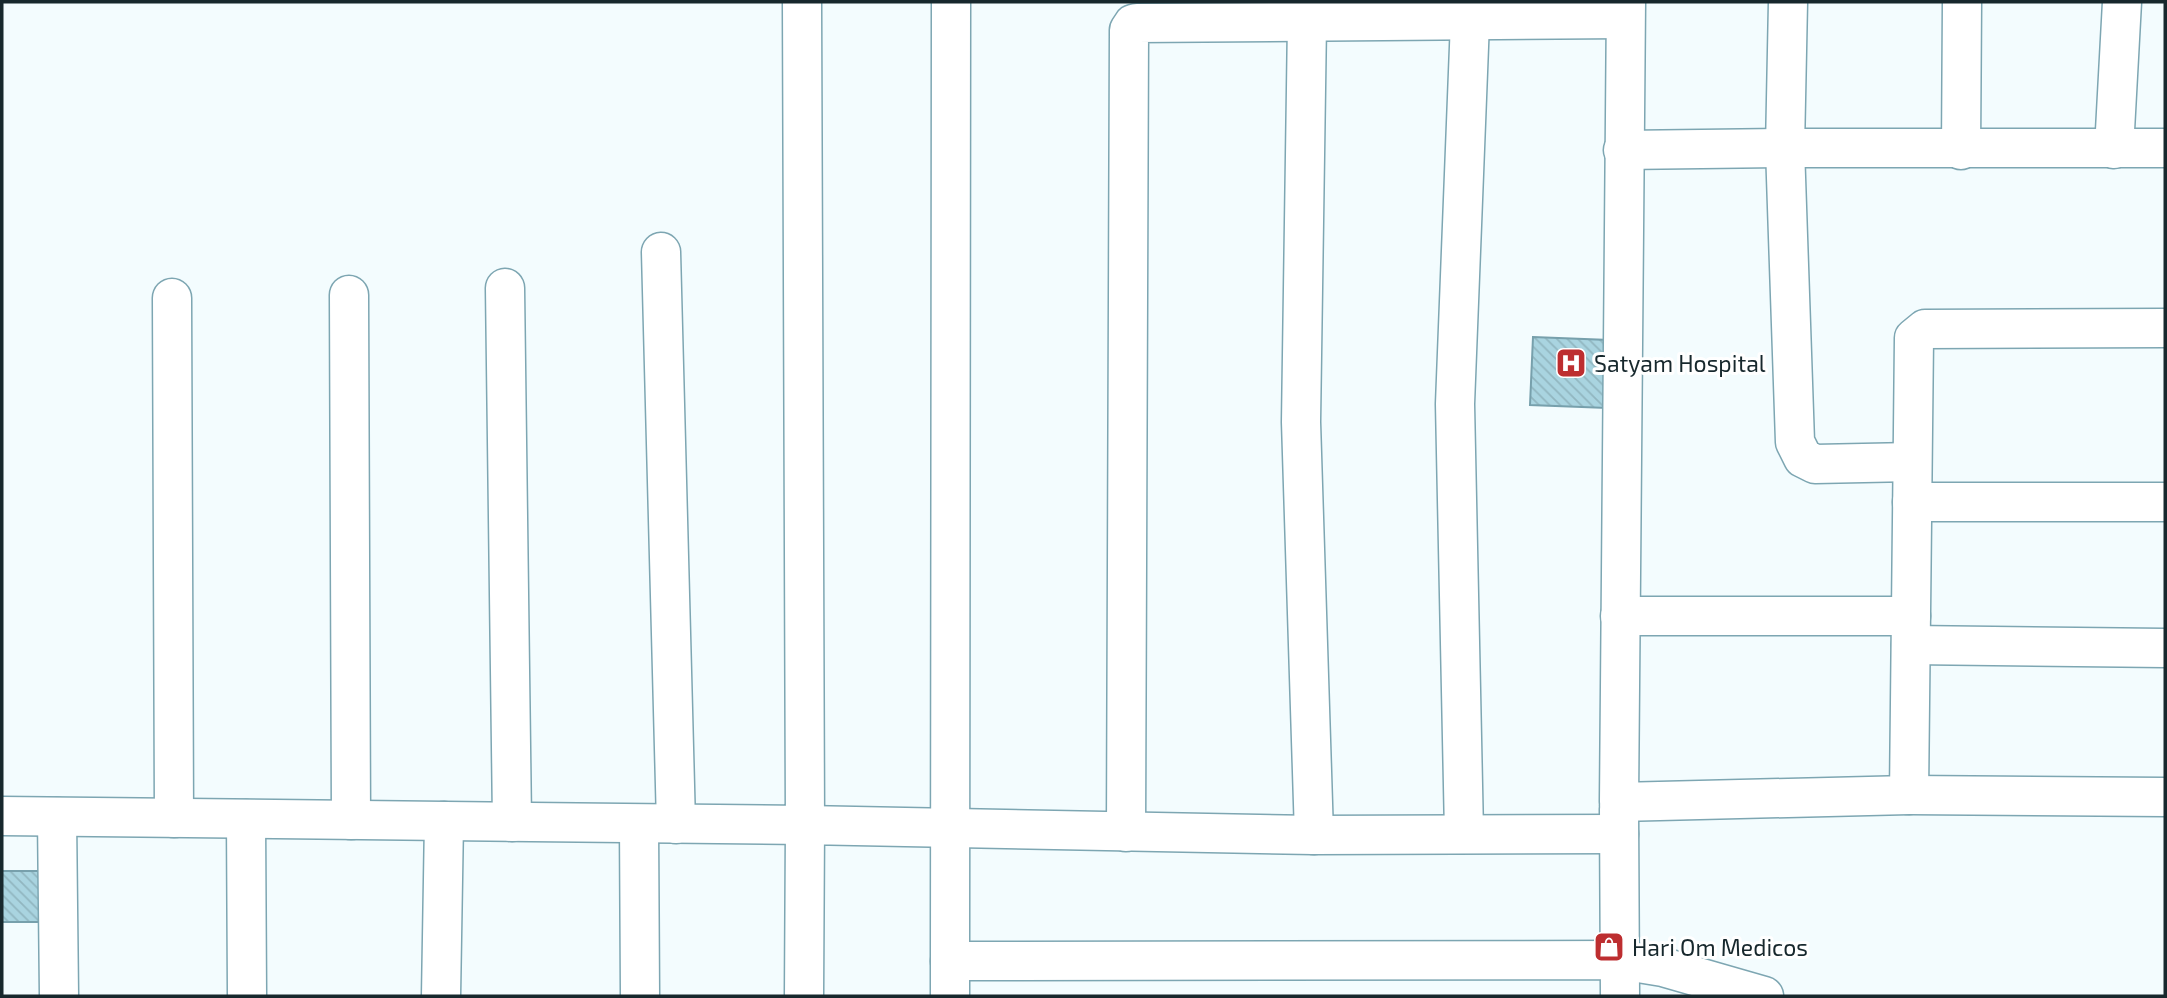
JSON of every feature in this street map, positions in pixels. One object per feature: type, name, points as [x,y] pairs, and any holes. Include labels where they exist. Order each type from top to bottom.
[{"type":"street","points":[[802,2],[804,996]]},
{"type":"street","points":[[951,2],[950,979],[1620,978],[1663,967],[1764,996]]},
{"type":"street","points":[[1788,2],[1785,148],[1795,442],[1799,452],[1809,463],[1824,466],[1912,461]]},
{"type":"street","points":[[1961,150],[1962,2]]},
{"type":"street","points":[[2114,149],[2122,2]]},
{"type":"street","points":[[1126,832],[1129,30],[1137,23],[1470,21],[1626,10],[1620,616],[1620,978]]},
{"type":"street","points":[[1464,833],[1455,404],[1470,21]]},
{"type":"street","points":[[1307,22],[1301,422],[1314,835]]},
{"type":"street","points":[[1623,150],[2165,148]]},
{"type":"street","points":[[640,996],[657,824],[661,252]]},
{"type":"street","points":[[505,288],[512,822]]},
{"type":"street","points":[[349,295],[351,820]]},
{"type":"street","points":[[172,298],[174,818]]},
{"type":"street","points":[[1909,795],[1913,345],[1918,333],[1926,329],[2165,328]]},
{"type":"street","points":[[1912,502],[2165,502]]},
{"type":"street","points":[[1620,616],[1912,631],[2165,648]]},
{"type":"street","points":[[2,816],[805,825],[1314,835],[1464,833],[1909,795],[2165,797]]},
{"type":"street","points":[[57,817],[59,996]]},
{"type":"street","points":[[246,819],[247,996]]},
{"type":"street","points":[[441,996],[444,821]]},
{"type":"building","points":[[1533,337],[1609,340],[1607,408],[1530,405]]},
{"type":"building","points":[[2,871],[48,871],[48,922],[2,922]]},
{"type":"place","name":"Satyam Hospital","points":[[1571,363]]},
{"type":"place","name":"Hari Om Medicos","points":[[1609,947]]}]
